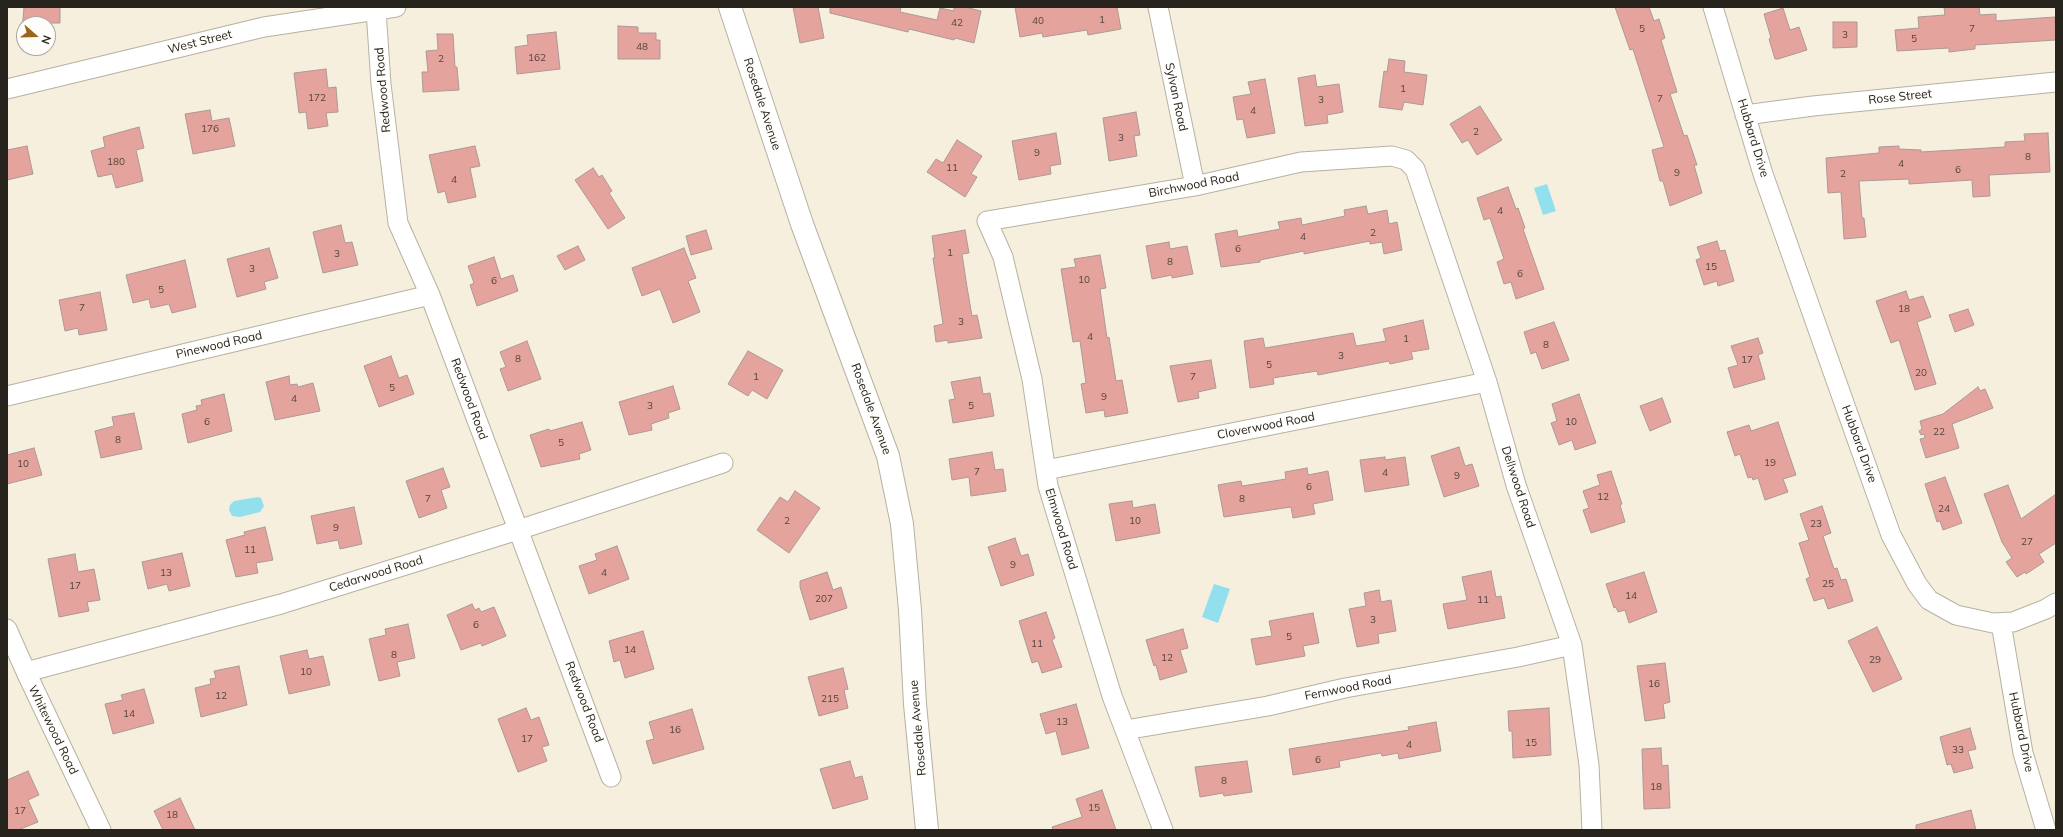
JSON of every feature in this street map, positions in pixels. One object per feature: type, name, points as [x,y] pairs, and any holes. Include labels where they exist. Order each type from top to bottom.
[{"type":"street","name":"West Street","points":[[7,89],[264,26],[396,7]]},
{"type":"street","name":"Rosedale Avenue","points":[[730,7],[802,224],[888,456],[902,524],[910,610],[915,704],[927,830]]},
{"type":"street","name":"Sylvan Road","points":[[1158,7],[1195,186]]},
{"type":"street","name":"Hubbard Drive","points":[[1713,7],[1763,174],[1891,535],[1917,584],[1929,600],[1956,615],[1993,623],[2001,623],[2023,753],[2046,830]]},
{"type":"street","name":"Redwood Road","points":[[376,10],[381,84],[398,223],[430,295],[611,777]]},
{"type":"street","name":"Rose Street","points":[[1745,115],[1813,106],[2056,82]]},
{"type":"street","name":"Birchwood Road","points":[[987,221],[1195,186],[1300,162],[1392,156],[1401,159]]},
{"type":"street","name":"Dellwood Road","points":[[1401,159],[1406,160],[1415,169],[1487,382],[1516,485],[1572,645],[1589,765],[1592,830]]},
{"type":"street","name":"Elmwood Road","points":[[987,221],[1003,257],[1032,379],[1046,470],[1053,501],[1112,696],[1163,830]]},
{"type":"street","name":"Pinewood Road","points":[[7,396],[430,295]]},
{"type":"street","name":"Cloverwood Road","points":[[1046,470],[1487,382]]},
{"type":"street","name":"Cedarwood Road","points":[[26,672],[281,604],[518,530],[723,463]]},
{"type":"street","points":[[2001,623],[2013,622],[2046,609],[2056,603]]},
{"type":"street","name":"Whitewood Road","points":[[7,629],[101,830]]},
{"type":"street","name":"Fernwood Road","points":[[1125,730],[1268,706],[1345,688],[1518,657],[1572,645]]},
{"type":"water","points":[[1547,184],[1556,211],[1543,215],[1534,188]]},
{"type":"water","points":[[258,497],[261,498],[264,506],[260,512],[240,517],[232,516],[229,510],[230,505],[234,501]]},
{"type":"water","points":[[1214,584],[1230,589],[1218,623],[1202,617]]},
{"type":"building","points":[[24,7],[60,7],[60,23],[56,23],[56,16],[23,16]]},
{"type":"building","points":[[793,7],[818,7],[824,38],[800,43]]},
{"type":"building","points":[[830,7],[901,7],[900,12],[937,20],[940,8],[954,11],[954,7],[965,7],[981,11],[974,43],[955,38],[954,40],[909,29],[908,32],[830,13]]},
{"type":"building","points":[[1015,7],[1117,7],[1121,29],[1088,35],[1087,30],[1043,37],[1042,33],[1020,37]]},
{"type":"building","points":[[1615,7],[1649,7],[1654,21],[1659,19],[1665,38],[1661,40],[1677,92],[1670,94],[1684,136],[1687,135],[1697,165],[1694,165],[1702,193],[1670,206],[1663,181],[1660,181],[1652,150],[1664,147],[1633,49],[1630,50]]},
{"type":"building","points":[[1944,7],[1979,7],[1980,15],[1996,14],[1996,21],[2055,17],[2056,40],[1975,45],[1975,49],[1949,52],[1949,48],[1897,51],[1895,30],[1919,28],[1918,17],[1945,15]]},
{"type":"building","points":[[1783,8],[1790,30],[1799,27],[1807,50],[1775,59],[1764,14]]},
{"type":"building","points":[[1833,22],[1857,22],[1857,47],[1833,48]]},
{"type":"building","points":[[618,26],[638,27],[638,33],[656,33],[656,40],[660,40],[660,59],[618,59]]},
{"type":"building","points":[[556,32],[560,69],[517,74],[515,47],[528,45],[527,35]]},
{"type":"building","points":[[437,34],[453,34],[455,67],[457,67],[459,90],[423,92],[422,72],[428,72],[426,51],[438,50]]},
{"type":"building","points":[[1389,59],[1405,61],[1404,72],[1427,75],[1423,105],[1404,102],[1402,110],[1379,107],[1384,71],[1387,72]]},
{"type":"building","points":[[326,69],[328,88],[336,87],[338,112],[326,113],[328,126],[308,129],[306,112],[299,113],[294,73]]},
{"type":"building","points":[[1315,75],[1317,87],[1339,84],[1343,112],[1327,115],[1328,123],[1305,126],[1298,78]]},
{"type":"building","points":[[1265,79],[1275,133],[1247,138],[1243,119],[1237,120],[1233,97],[1251,94],[1248,82]]},
{"type":"building","points":[[1480,106],[1502,140],[1477,155],[1468,140],[1462,143],[1450,124]]},
{"type":"building","points":[[210,110],[212,121],[229,118],[235,146],[193,154],[185,114]]},
{"type":"building","points":[[1136,112],[1140,135],[1134,136],[1137,156],[1109,161],[1103,118]]},
{"type":"building","points":[[139,127],[144,148],[136,150],[143,181],[116,188],[112,174],[98,177],[91,151],[105,147],[103,137]]},
{"type":"building","points":[[1056,133],[1061,164],[1050,166],[1051,174],[1019,180],[1012,141]]},
{"type":"building","points":[[2048,133],[2050,172],[1989,175],[1990,196],[1973,197],[1972,180],[1909,184],[1909,179],[1859,181],[1862,218],[1864,218],[1866,237],[1844,239],[1841,192],[1828,193],[1826,158],[1879,153],[1879,147],[1899,146],[1899,149],[1921,150],[1921,152],[2005,147],[2005,142],[2025,141],[2024,134]]},
{"type":"building","points":[[957,140],[982,156],[971,174],[977,177],[965,197],[927,172],[936,159],[943,163]]},
{"type":"building","points":[[27,146],[33,174],[7,180],[7,150]]},
{"type":"building","points":[[475,146],[480,166],[470,168],[476,197],[448,203],[445,191],[438,193],[429,155]]},
{"type":"building","points":[[593,168],[599,177],[602,175],[612,191],[609,193],[625,218],[608,229],[575,180]]},
{"type":"building","points":[[1508,187],[1516,209],[1518,208],[1525,228],[1523,229],[1544,289],[1516,299],[1511,282],[1504,284],[1497,262],[1504,259],[1490,218],[1484,220],[1477,198]]},
{"type":"building","points":[[1366,206],[1368,214],[1387,210],[1389,224],[1397,222],[1402,250],[1384,254],[1382,242],[1370,244],[1370,241],[1304,254],[1304,251],[1260,260],[1260,262],[1221,267],[1215,234],[1237,230],[1238,237],[1280,229],[1278,222],[1301,218],[1302,225],[1345,216],[1344,210]]},
{"type":"building","points":[[341,225],[345,243],[352,242],[358,265],[323,273],[313,232]]},
{"type":"building","points":[[706,230],[712,249],[691,255],[686,236]]},
{"type":"building","points":[[965,230],[969,253],[962,254],[967,287],[972,316],[977,315],[982,338],[948,343],[948,340],[936,342],[934,326],[943,324],[933,258],[935,258],[932,236]]},
{"type":"building","points":[[1717,241],[1720,251],[1725,250],[1734,281],[1718,286],[1717,281],[1704,285],[1696,260],[1701,258],[1697,247]]},
{"type":"building","points":[[1169,242],[1170,249],[1187,246],[1193,274],[1172,278],[1172,275],[1152,279],[1146,246]]},
{"type":"building","points":[[578,246],[585,260],[565,270],[557,256]]},
{"type":"building","points":[[269,248],[278,278],[264,282],[266,289],[237,297],[227,259]]},
{"type":"building","points":[[684,248],[696,278],[688,281],[700,312],[673,323],[660,289],[642,296],[632,268]]},
{"type":"building","points":[[1100,255],[1106,288],[1100,289],[1107,338],[1109,337],[1116,381],[1122,380],[1128,413],[1105,417],[1104,410],[1086,413],[1081,384],[1086,383],[1080,341],[1073,342],[1061,269],[1076,267],[1074,259]]},
{"type":"building","points":[[494,257],[501,279],[513,275],[518,291],[477,306],[470,285],[474,283],[468,266]]},
{"type":"building","points":[[185,260],[196,307],[172,313],[169,304],[151,308],[149,299],[133,303],[126,275]]},
{"type":"building","points":[[1906,291],[1909,300],[1923,296],[1931,317],[1917,322],[1936,384],[1915,390],[1899,340],[1891,343],[1876,301]]},
{"type":"building","points":[[100,292],[107,330],[79,335],[78,328],[65,331],[59,300]]},
{"type":"building","points":[[1968,309],[1974,325],[1955,332],[1949,315]]},
{"type":"building","points":[[1423,320],[1429,349],[1411,352],[1413,359],[1390,364],[1389,361],[1318,375],[1317,371],[1273,378],[1274,384],[1250,388],[1244,341],[1263,338],[1265,348],[1353,333],[1356,346],[1386,341],[1383,329]]},
{"type":"building","points":[[1554,322],[1569,360],[1542,369],[1536,352],[1531,354],[1524,332]]},
{"type":"building","points":[[1758,338],[1763,353],[1758,355],[1765,379],[1734,388],[1728,368],[1738,365],[1731,346]]},
{"type":"building","points":[[527,341],[541,379],[508,391],[500,369],[506,367],[500,352]]},
{"type":"building","points":[[748,351],[783,370],[767,399],[752,390],[748,396],[728,384]]},
{"type":"building","points":[[391,356],[399,378],[407,375],[414,394],[379,407],[364,366]]},
{"type":"building","points":[[1211,360],[1216,388],[1198,392],[1199,398],[1178,402],[1170,366]]},
{"type":"building","points":[[289,376],[290,385],[297,384],[298,387],[313,383],[320,411],[275,420],[266,382]]},
{"type":"building","points":[[980,377],[983,394],[990,393],[994,416],[953,423],[949,400],[955,399],[951,382]]},
{"type":"building","points":[[673,386],[680,409],[668,413],[669,418],[651,424],[652,430],[629,435],[619,402]]},
{"type":"building","points":[[1978,387],[1980,391],[1985,389],[1993,408],[1952,424],[1959,448],[1926,458],[1920,439],[1925,438],[1924,434],[1921,435],[1919,431],[1922,429],[1920,421],[1943,414]]},
{"type":"building","points":[[224,394],[232,431],[188,443],[182,414],[197,410],[196,406],[202,405],[201,400]]},
{"type":"building","points":[[1579,394],[1596,443],[1575,450],[1572,440],[1559,445],[1551,423],[1557,421],[1552,404]]},
{"type":"building","points":[[1662,398],[1671,422],[1650,431],[1640,406]]},
{"type":"building","points":[[134,413],[142,449],[101,458],[95,431],[114,426],[112,417]]},
{"type":"building","points":[[582,422],[591,450],[579,454],[580,459],[541,467],[530,435],[549,429],[550,431]]},
{"type":"building","points":[[1778,422],[1796,475],[1783,479],[1788,492],[1765,500],[1758,478],[1753,480],[1752,477],[1748,478],[1740,454],[1735,456],[1727,432],[1749,425],[1751,431]]},
{"type":"building","points":[[1459,447],[1465,466],[1472,464],[1479,486],[1444,497],[1431,456]]},
{"type":"building","points":[[34,448],[42,475],[7,484],[7,455]]},
{"type":"building","points":[[992,452],[995,470],[1003,469],[1006,491],[971,496],[969,477],[952,480],[949,459]]},
{"type":"building","points":[[1385,457],[1385,460],[1405,457],[1409,485],[1365,492],[1360,460]]},
{"type":"building","points":[[443,468],[450,487],[441,490],[447,508],[419,518],[406,481]]},
{"type":"building","points":[[1307,468],[1308,475],[1328,471],[1333,500],[1313,504],[1315,514],[1293,518],[1291,507],[1224,517],[1218,485],[1241,481],[1242,486],[1286,479],[1285,472]]},
{"type":"building","points":[[1611,471],[1622,504],[1620,505],[1625,522],[1591,533],[1583,510],[1589,508],[1583,491],[1600,485],[1597,475]]},
{"type":"building","points":[[1945,477],[1962,523],[1943,530],[1940,521],[1937,522],[1925,484]]},
{"type":"building","points":[[2008,485],[2021,519],[2056,494],[2056,543],[2039,554],[2044,562],[2026,574],[2025,572],[2017,577],[2006,562],[2012,558],[2002,542],[1984,494]]},
{"type":"building","points":[[795,491],[820,508],[789,553],[757,530],[780,497],[788,502]]},
{"type":"building","points":[[1132,501],[1133,508],[1155,504],[1160,533],[1116,541],[1109,504]]},
{"type":"building","points":[[1822,506],[1831,533],[1823,536],[1834,569],[1837,568],[1841,580],[1846,579],[1853,601],[1828,609],[1824,598],[1814,601],[1806,579],[1810,577],[1799,543],[1809,540],[1800,514]]},
{"type":"building","points":[[354,507],[362,544],[340,549],[338,540],[317,544],[311,516]]},
{"type":"building","points":[[265,527],[273,560],[256,563],[258,573],[236,577],[226,540],[245,535],[244,532]]},
{"type":"building","points":[[1015,538],[1021,556],[1028,554],[1034,575],[1001,586],[988,547]]},
{"type":"building","points":[[617,546],[629,579],[589,594],[579,566],[597,560],[595,554]]},
{"type":"building","points":[[182,553],[190,586],[169,591],[167,584],[148,589],[142,562]]},
{"type":"building","points":[[75,554],[78,572],[94,569],[100,600],[87,602],[89,611],[59,617],[48,559]]},
{"type":"building","points":[[1491,571],[1496,597],[1501,596],[1505,618],[1448,629],[1443,604],[1467,600],[1462,577]]},
{"type":"building","points":[[827,572],[833,590],[841,587],[847,608],[810,620],[800,587],[800,581]]},
{"type":"building","points":[[1644,572],[1657,612],[1629,623],[1625,610],[1618,612],[1616,607],[1614,608],[1606,584]]},
{"type":"building","points":[[1379,590],[1381,602],[1391,600],[1396,631],[1378,634],[1379,643],[1357,647],[1349,609],[1366,606],[1364,593]]},
{"type":"building","points":[[472,604],[475,610],[479,608],[481,612],[494,607],[506,636],[482,646],[481,643],[461,650],[447,615]]},
{"type":"building","points":[[1046,612],[1055,638],[1052,640],[1062,667],[1042,673],[1038,661],[1032,663],[1019,621]]},
{"type":"building","points":[[1313,613],[1319,643],[1303,646],[1305,656],[1256,665],[1251,639],[1272,636],[1269,621]]},
{"type":"building","points":[[408,624],[415,658],[397,662],[400,676],[379,681],[369,639],[386,635],[385,629]]},
{"type":"building","points":[[1877,627],[1902,679],[1873,692],[1848,641]]},
{"type":"building","points":[[1183,629],[1188,648],[1180,650],[1187,672],[1160,680],[1146,640]]},
{"type":"building","points":[[643,631],[654,669],[625,678],[620,660],[614,662],[609,641]]},
{"type":"building","points":[[307,650],[309,659],[323,656],[330,685],[289,694],[280,656]]},
{"type":"building","points":[[1665,663],[1670,702],[1663,704],[1665,718],[1645,721],[1637,666]]},
{"type":"building","points":[[239,666],[247,705],[201,717],[195,688],[211,684],[210,679],[216,678],[214,671]]},
{"type":"building","points":[[843,668],[848,689],[844,690],[848,708],[819,716],[808,677]]},
{"type":"building","points":[[144,689],[154,723],[113,734],[105,704],[123,700],[121,695]]},
{"type":"building","points":[[1076,704],[1089,748],[1062,755],[1056,731],[1046,734],[1040,714]]},
{"type":"building","points":[[526,708],[531,720],[539,717],[549,745],[542,747],[547,761],[518,772],[498,719]]},
{"type":"building","points":[[1549,708],[1551,755],[1513,758],[1512,731],[1509,731],[1508,711]]},
{"type":"building","points":[[692,709],[704,749],[653,764],[646,741],[654,739],[649,722]]},
{"type":"building","points":[[1436,722],[1441,751],[1399,759],[1398,753],[1382,756],[1381,753],[1339,761],[1340,767],[1293,775],[1289,749],[1409,730],[1408,727]]},
{"type":"building","points":[[1970,728],[1976,749],[1968,751],[1973,768],[1954,773],[1951,764],[1947,765],[1940,737]]},
{"type":"building","points":[[1661,748],[1662,766],[1668,765],[1670,808],[1644,809],[1642,749]]},
{"type":"building","points":[[850,761],[855,778],[862,776],[868,799],[833,809],[820,769]]},
{"type":"building","points":[[1247,761],[1252,792],[1224,796],[1223,793],[1200,797],[1195,767]]},
{"type":"building","points":[[28,771],[39,795],[28,800],[38,822],[18,830],[7,830],[7,780]]},
{"type":"building","points":[[1102,790],[1116,830],[1053,830],[1052,827],[1082,817],[1076,799]]},
{"type":"building","points":[[180,798],[195,830],[163,830],[154,811]]},
{"type":"building","points":[[1971,810],[1976,830],[1916,830],[1916,825]]}]
